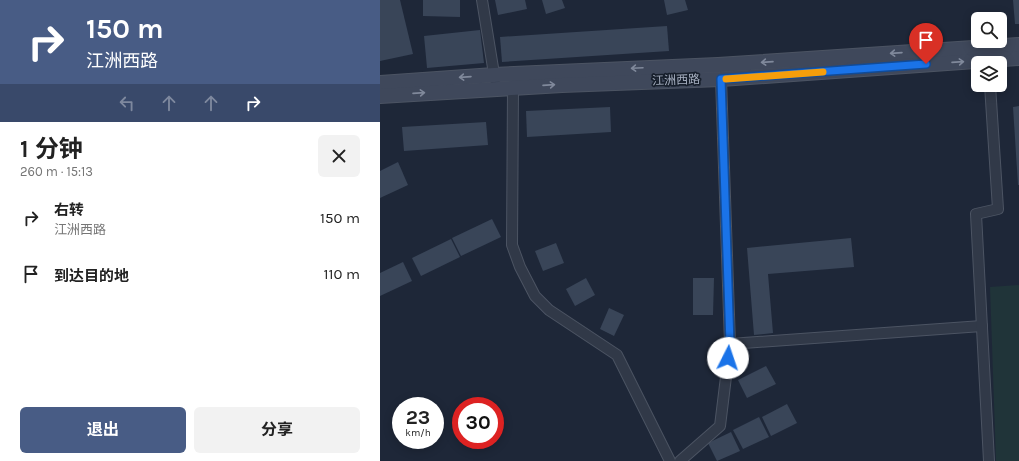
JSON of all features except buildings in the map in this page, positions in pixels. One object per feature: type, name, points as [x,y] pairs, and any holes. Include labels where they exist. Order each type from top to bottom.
[{"type":"main road","name":"江洲西路","points":[[380,83],[495,81],[1019,45]]},
{"type":"main road","name":"江洲西路","points":[[1007,60],[1019,58]]},
{"type":"main road","name":"江洲西路","points":[[380,96],[495,81],[513,88],[562,84],[721,79],[971,63]]},
{"type":"street","points":[[482,0],[495,81]]},
{"type":"street","points":[[680,461],[720,426],[730,344],[721,79]]},
{"type":"street","points":[[513,88],[512,245],[520,267],[535,296],[549,310],[617,355],[670,461]]},
{"type":"street","points":[[989,461],[976,214],[998,209],[990,92]]},
{"type":"street","points":[[730,344],[982,326]]},
{"type":"green space","points":[[1019,285],[1019,461],[996,461],[990,287]]},
{"type":"slow traffic","points":[[726,79],[823,72]]},
{"type":"route","points":[[728,358],[730,344],[721,79],[926,64]]}]
